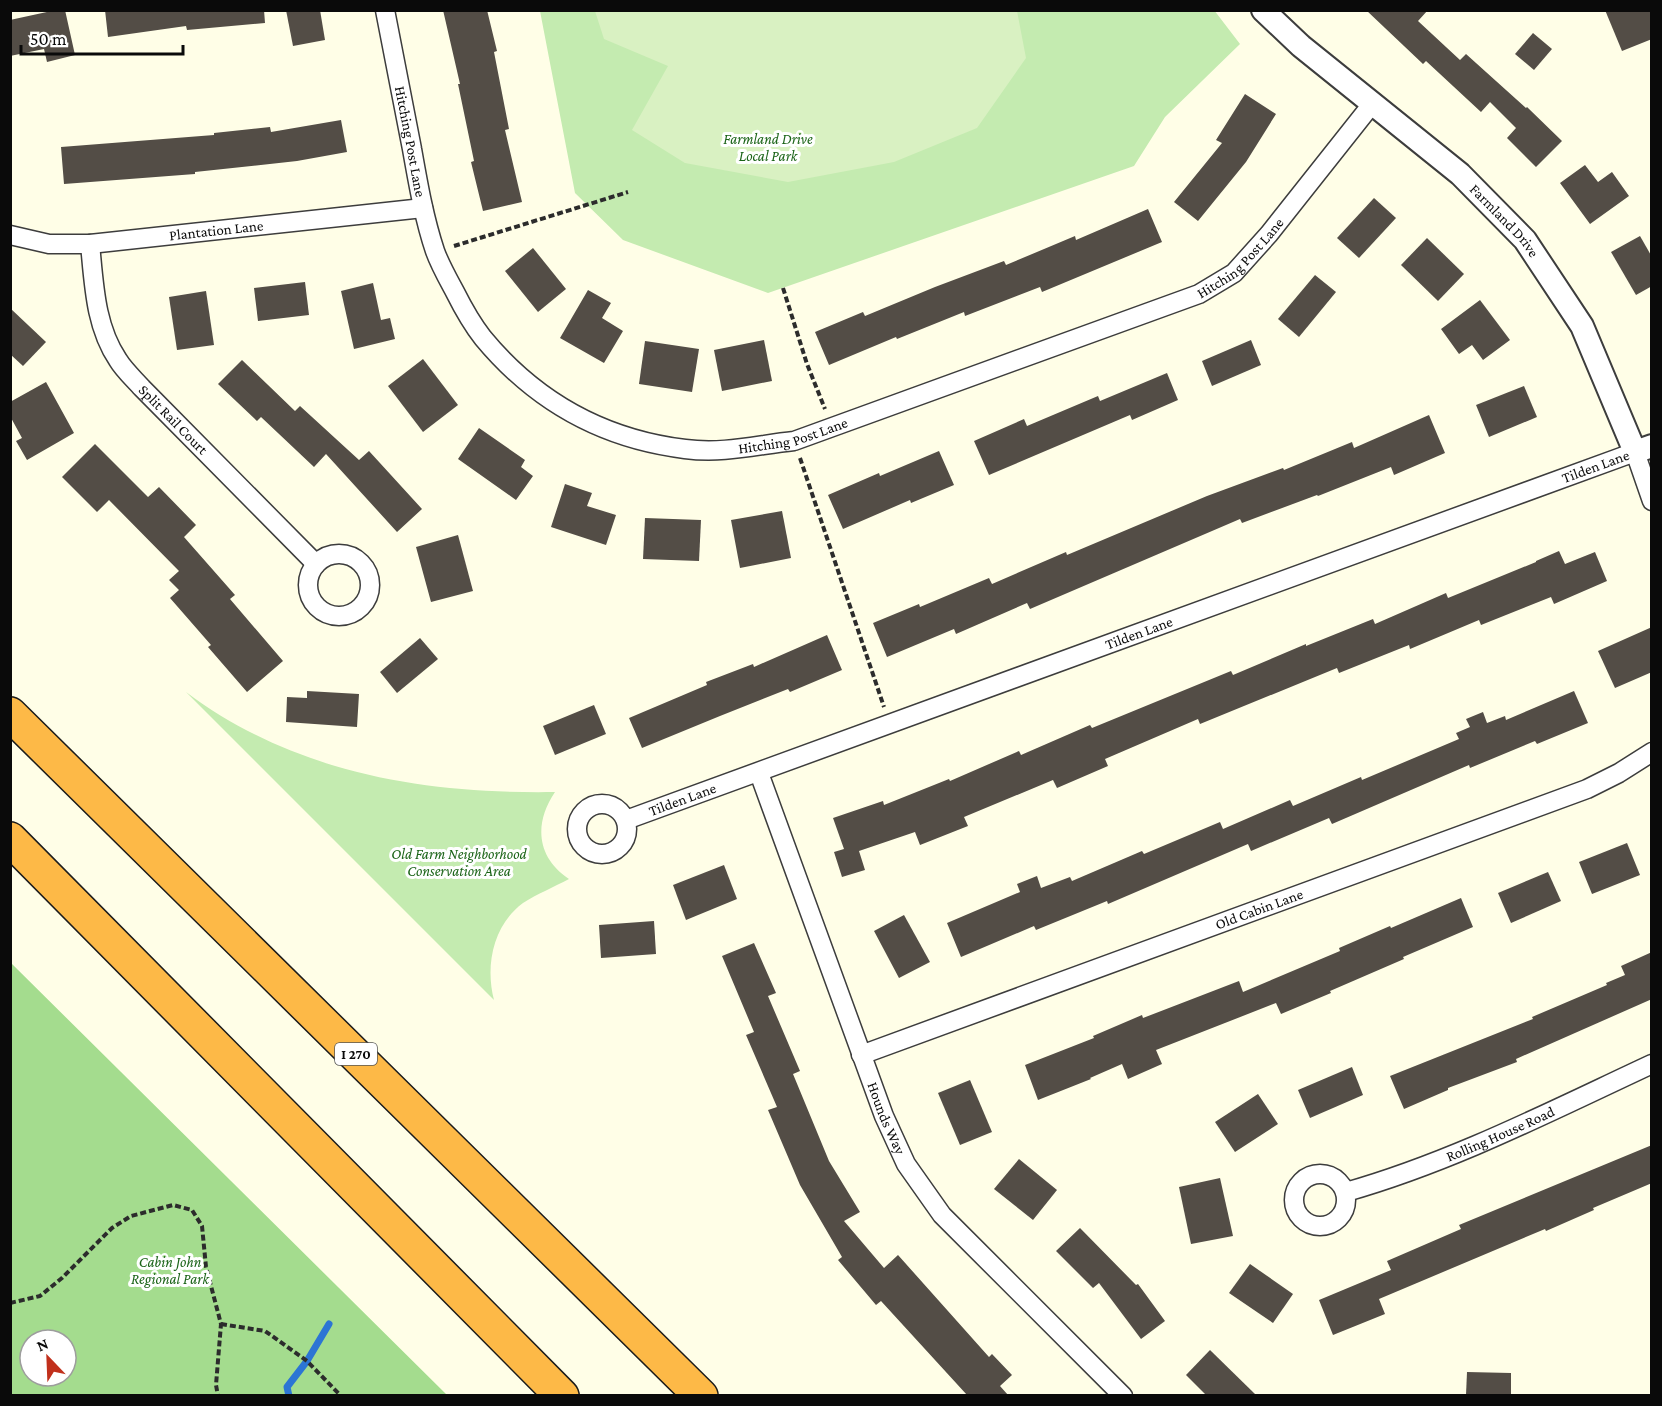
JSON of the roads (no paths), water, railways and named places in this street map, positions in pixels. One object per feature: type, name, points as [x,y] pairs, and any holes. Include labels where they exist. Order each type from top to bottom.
[{"type":"highway","name":"I 270","points":[[10,714],[701,1395]]},
{"type":"highway","points":[[10,839],[562,1395]]},
{"type":"street","name":"Hitching Post Lane","points":[[385,10],[423,208],[435,251],[467,314],[482,337],[539,393],[561,408],[620,435],[687,449],[745,449],[794,441],[1199,294],[1234,273],[1269,234],[1372,104]]},
{"type":"street","name":"Farmland Drive","points":[[1263,10],[1301,46],[1460,174],[1525,240],[1582,326],[1643,449],[1652,501]]},
{"type":"street","name":"Plantation Lane","points":[[10,235],[50,244],[90,244],[423,208]]},
{"type":"street","name":"Split Rail Court","points":[[90,244],[97,306],[102,328],[118,360],[142,388],[316,564]]},
{"type":"street","name":"Tilden Lane","points":[[626,820],[1643,449]]},
{"type":"street","name":"Old Cabin Lane","points":[[861,1055],[1587,789],[1619,773],[1652,752]]},
{"type":"street","name":"Hounds Way","points":[[759,773],[861,1055],[884,1116],[906,1164],[942,1215],[1123,1395]]},
{"type":"street","name":"Rolling House Road","points":[[1346,1192],[1380,1182],[1485,1142],[1652,1064]]},
{"type":"waterway","points":[[289,1396],[287,1387],[307,1361],[329,1324]]},
{"type":"park label","name":"Farmland Drive Local Park","points":[[768,148]]},
{"type":"park label","name":"Old Farm Neighborhood Conservation Area","points":[[459,862]]},
{"type":"park label","name":"Cabin John Regional Park","points":[[170,1270]]}]
